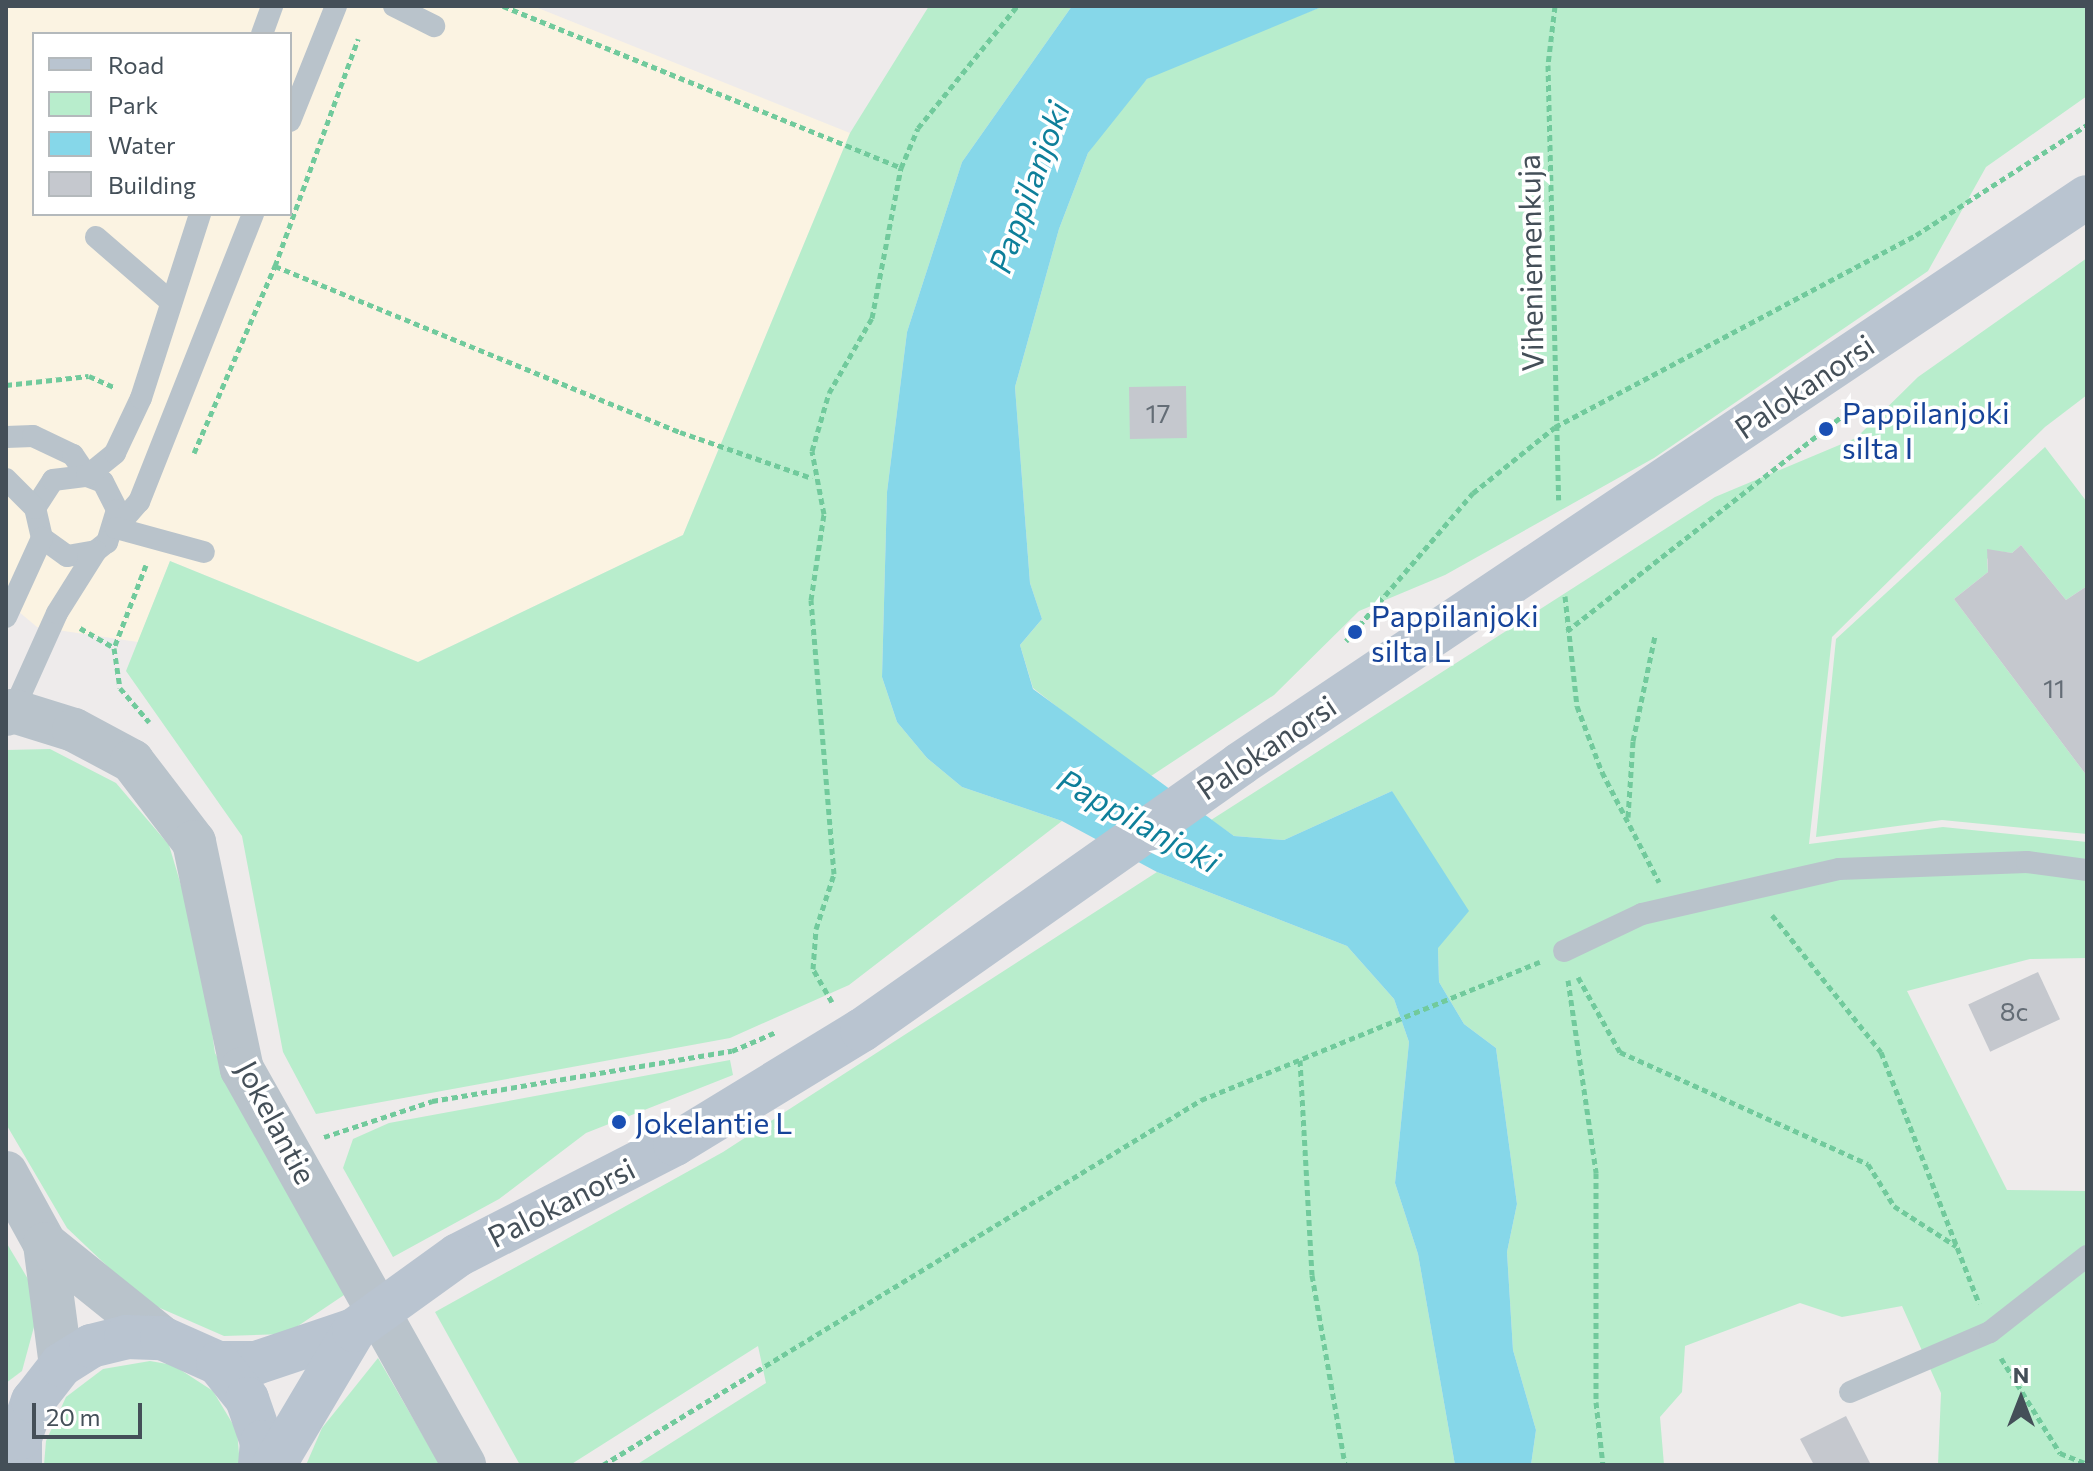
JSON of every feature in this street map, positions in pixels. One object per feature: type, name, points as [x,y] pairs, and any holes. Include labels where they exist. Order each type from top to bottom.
[{"type":"main road","name":"Palokanorsi","points":[[218,1363],[256,1363],[354,1330],[458,1255],[675,1144],[862,1030],[1240,764],[2087,197]]},
{"type":"main road","name":"Palokanorsi","points":[[274,1465],[354,1330]]},
{"type":"main road","points":[[20,1465],[19,1410],[61,1365],[91,1346],[126,1337],[162,1338],[218,1363],[247,1399],[262,1442],[260,1465]]},
{"type":"street","name":"Jokelantie","points":[[10,712],[74,730],[132,761],[194,842],[242,1069],[464,1465]]},
{"type":"street","points":[[6,1173],[45,1244],[61,1365]]},
{"type":"street","points":[[45,1244],[162,1338]]},
{"type":"lane","points":[[263,32],[272,6]]},
{"type":"lane","points":[[292,116],[336,6]]},
{"type":"lane","points":[[394,6],[434,26]]},
{"type":"lane","points":[[87,476],[115,453],[128,426],[199,216]]},
{"type":"lane","points":[[10,712],[57,613],[96,551],[139,502],[252,216]]},
{"type":"lane","points":[[96,237],[170,301]]},
{"type":"lane","points":[[6,437],[33,436],[73,455],[87,476]]},
{"type":"lane","points":[[35,508],[53,480],[87,476],[103,482],[113,496],[116,528]]},
{"type":"lane","points":[[6,479],[35,508],[42,538],[6,617]]},
{"type":"lane","points":[[116,528],[158,535],[204,552]]},
{"type":"lane","points":[[42,538],[67,556],[96,551]]},
{"type":"lane","points":[[1564,951],[1671,906],[1749,886],[1839,869],[1935,862],[2087,870]]},
{"type":"lane","points":[[1850,1392],[1990,1332],[2087,1256]]},
{"type":"path","points":[[503,6],[901,168]]},
{"type":"path","points":[[835,1006],[813,969],[816,929],[834,874],[811,600],[824,514],[812,478],[812,451],[829,393],[872,318],[901,168],[918,128],[1017,6]]},
{"type":"path","name":"Viheniemenkuja","points":[[1555,6],[1548,65],[1555,427],[1560,507]]},
{"type":"path","points":[[189,465],[275,266],[360,35]]},
{"type":"path","points":[[1334,654],[1473,493],[1555,427],[1916,235],[2087,125]]},
{"type":"path","points":[[275,266],[680,432],[812,478]]},
{"type":"path","points":[[1567,631],[1842,416]]},
{"type":"path","points":[[158,535],[114,648],[120,688],[160,735]]},
{"type":"path","points":[[1564,587],[1577,706],[1671,906]]},
{"type":"path","points":[[1628,818],[1633,741],[1655,636]]},
{"type":"path","points":[[1749,886],[1881,1052],[1990,1332],[2020,1397],[2060,1453],[2087,1464]]},
{"type":"path","points":[[1564,951],[1620,1052],[1868,1164],[1894,1206],[1957,1246]]},
{"type":"path","points":[[603,1465],[1201,1100],[1466,996],[1564,951]]},
{"type":"path","points":[[1564,951],[1596,1173],[1596,1402],[1603,1465]]},
{"type":"path","points":[[822,1012],[848,998]]},
{"type":"path","points":[[313,1141],[432,1101],[732,1051],[783,1028]]},
{"type":"path","points":[[1300,1060],[1312,1275],[1345,1465]]},
{"type":"shaded area","points":[[6,6],[533,6],[850,133],[683,535],[418,662],[170,561],[138,642],[37,627],[6,601]]},
{"type":"green space","points":[[929,6],[1072,6],[962,162],[907,332],[887,492],[882,677],[897,722],[927,758],[962,787],[1062,821],[849,985],[730,1038],[316,1114],[283,1052],[242,836],[126,671],[170,561],[418,662],[683,535],[850,133]]},
{"type":"green space","points":[[1324,6],[2087,6],[2087,96],[1986,167],[1928,271],[1654,458],[1445,575],[1359,611],[1274,695],[1148,778],[1033,688],[1020,645],[1042,619],[1030,583],[1015,387],[1059,229],[1088,153],[1119,109],[1147,79],[1184,60]]},
{"type":"green space","points":[[2087,258],[2087,395],[2045,427],[1832,637],[1809,844],[1943,827],[2087,842],[2087,958],[2030,959],[1907,991],[2007,1190],[2087,1191],[2087,1465],[1938,1465],[1941,1393],[1902,1306],[1842,1317],[1800,1303],[1685,1346],[1682,1392],[1660,1417],[1664,1465],[1531,1465],[1536,1430],[1513,1350],[1507,1252],[1517,1204],[1496,1048],[1464,1024],[1439,982],[1438,948],[1392,791],[1284,840],[1234,836],[1211,820],[1715,497],[1856,438],[1918,377]]},
{"type":"green space","points":[[2045,447],[2087,502],[2087,586],[2066,600],[2021,545],[2012,553],[1996,551],[1987,559],[1988,572],[1954,599],[2087,776],[2087,834],[1942,820],[1816,837],[1836,639]]},
{"type":"green space","points":[[50,749],[116,783],[169,845],[200,949],[215,1053],[347,1293],[286,1334],[224,1336],[144,1301],[67,1228],[6,1124],[6,750]]},
{"type":"green space","points":[[1157,872],[1347,946],[1394,999],[1409,1042],[1395,1183],[1418,1254],[1455,1465],[636,1465],[766,1383],[758,1346],[570,1465],[520,1465],[435,1312],[723,1152]]},
{"type":"green space","points":[[730,1060],[733,1075],[586,1133],[499,1199],[393,1257],[343,1168],[353,1139],[389,1123]]},
{"type":"green space","points":[[6,1242],[41,1301],[22,1371],[6,1383]]},
{"type":"green space","points":[[378,1358],[440,1465],[306,1465],[322,1428]]},
{"type":"green space","points":[[150,1361],[173,1365],[213,1391],[237,1431],[240,1465],[44,1465],[46,1441],[66,1397],[103,1369]]},
{"type":"water","name":"Pappilanjoki","points":[[1072,6],[1324,6],[1147,79],[1088,153],[1059,229],[1015,387],[1030,583],[1042,619],[1020,645],[1033,689],[1234,836],[1284,840],[1392,791],[1469,911],[1438,948],[1439,982],[1464,1024],[1496,1048],[1517,1204],[1507,1252],[1513,1350],[1536,1430],[1531,1465],[1455,1465],[1418,1254],[1395,1183],[1409,1042],[1394,999],[1347,946],[1157,872],[1062,821],[962,787],[927,758],[897,722],[882,677],[887,492],[907,332],[962,162]]},
{"type":"building","points":[[1186,386],[1187,438],[1130,439],[1129,387]]},
{"type":"building","points":[[2021,545],[2066,600],[2087,586],[2087,776],[1954,599],[1988,572],[1987,549],[2012,553]]},
{"type":"building","points":[[2038,972],[2060,1019],[1990,1052],[1968,1005]]},
{"type":"building","points":[[1846,1416],[1871,1465],[1814,1465],[1800,1439]]},
{"type":"place","name":"Pappilanjoki silta I","points":[[1826,429]]},
{"type":"place","name":"Pappilanjoki silta L","points":[[1355,632]]},
{"type":"place","name":"Jokelantie L","points":[[619,1122]]}]
